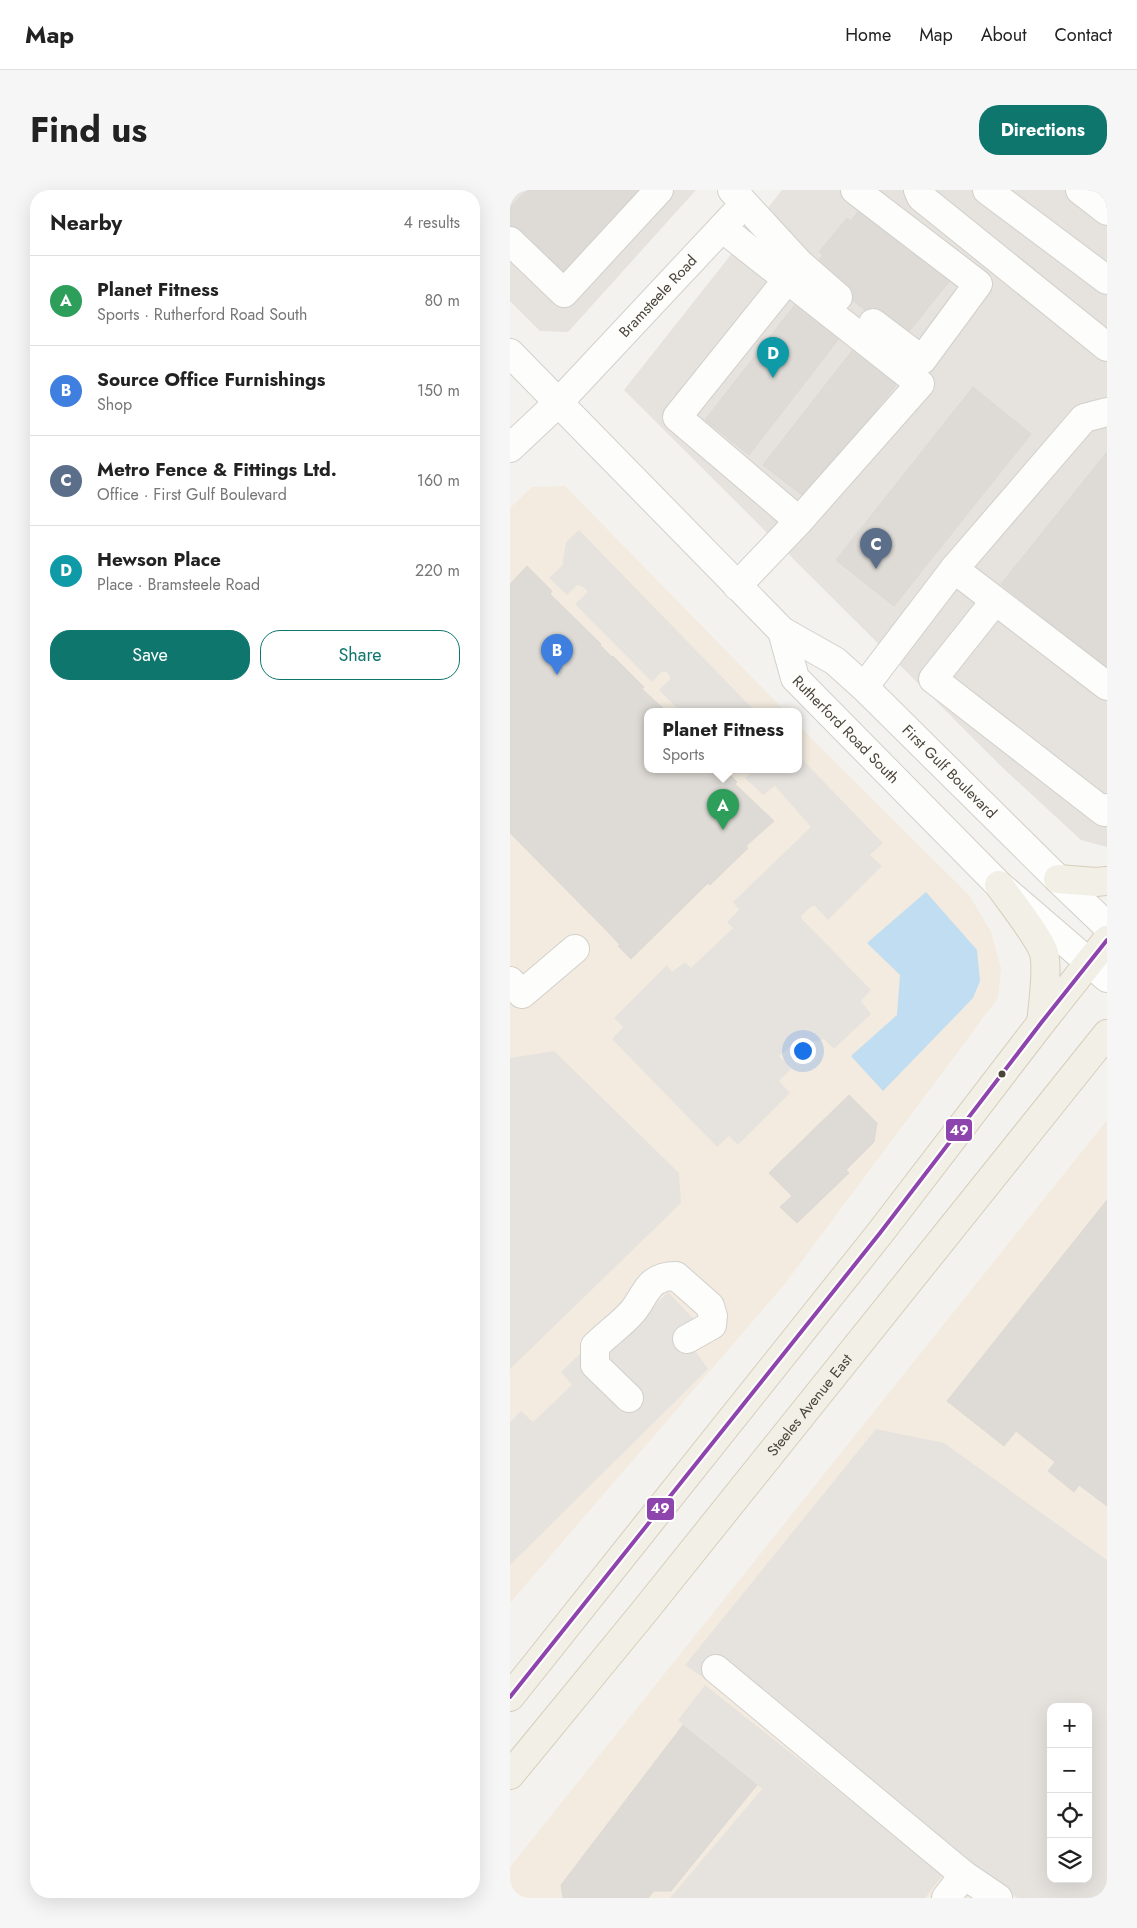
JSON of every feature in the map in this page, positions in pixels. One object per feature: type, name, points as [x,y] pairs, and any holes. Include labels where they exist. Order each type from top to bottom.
[{"type":"main road","points":[[1058,880],[1107,881]]},
{"type":"main road","points":[[999,885],[1044,953],[1045,981],[1041,1023]]},
{"type":"main road","points":[[510,1696],[880,1233],[1041,1023],[1098,970],[1107,940]]},
{"type":"main road","name":"Steeles Avenue East","points":[[510,1774],[649,1606],[1107,1034]]},
{"type":"main road","points":[[1066,1083],[1107,1067]]},
{"type":"street","points":[[510,241],[564,293],[659,190]]},
{"type":"street","points":[[745,194],[800,263],[825,287],[922,360],[978,284],[855,190]]},
{"type":"street","points":[[918,190],[921,197],[1107,347]]},
{"type":"street","points":[[987,190],[1107,280]]},
{"type":"street","points":[[1080,190],[1107,211]]},
{"type":"street","name":"Bramsteele Road","points":[[510,448],[558,402],[722,228],[745,194]]},
{"type":"street","points":[[722,228],[920,384],[800,521],[738,586]]},
{"type":"street","points":[[787,280],[677,417],[800,521]]},
{"type":"street","name":"Rutherford Road South","points":[[510,353],[782,631],[795,678],[999,885],[1098,970]]},
{"type":"street","points":[[864,687],[954,569],[1084,418],[1107,412]]},
{"type":"street","points":[[954,569],[1107,686]]},
{"type":"street","points":[[995,601],[933,680],[1104,812],[1107,808]]},
{"type":"street","name":"First Gulf Boulevard","points":[[782,631],[835,661],[864,687],[1058,880],[1107,926]]},
{"type":"street","points":[[510,981],[522,994],[575,949]]},
{"type":"street","points":[[629,1398],[595,1365],[595,1346],[633,1311],[648,1287],[656,1280],[668,1276],[676,1276],[710,1306],[713,1316],[712,1325],[687,1339]]},
{"type":"street","points":[[716,1669],[964,1875],[998,1898]]},
{"type":"street","points":[[946,1898],[964,1875]]},
{"type":"shaded area","points":[[510,190],[696,190],[568,332],[540,331],[510,301]]},
{"type":"shaded area","points":[[782,190],[1107,190],[1107,847],[1081,840],[1004,769],[624,390]]},
{"type":"shaded area","points":[[565,486],[782,708],[644,708],[644,773],[802,773],[802,729],[970,896],[991,932],[1001,968],[998,998],[784,1285],[510,1603],[510,508],[532,487]]},
{"type":"shaded area","points":[[579,530],[752,708],[677,708],[659,690],[670,679],[670,676],[666,672],[661,672],[652,682],[575,604],[586,594],[587,590],[577,585],[567,595],[549,578],[562,566],[566,542]]},
{"type":"shaded area","points":[[802,759],[883,843],[870,855],[882,866],[828,920],[815,906],[812,906],[801,916],[871,990],[861,1001],[871,1014],[834,1049],[824,1039],[790,1047],[779,1056],[791,1069],[779,1081],[790,1093],[738,1145],[729,1136],[717,1147],[612,1039],[623,1027],[614,1018],[667,965],[672,972],[685,962],[691,968],[733,928],[727,922],[739,910],[733,902],[811,827],[775,786],[763,795],[745,778],[751,773],[802,773]]},
{"type":"shaded area","points":[[554,1051],[679,1173],[681,1203],[510,1369],[510,1058]]},
{"type":"shaded area","points":[[1107,1120],[1107,1898],[510,1898],[510,1867]]},
{"type":"shaded area","points":[[668,1292],[706,1332],[692,1346],[708,1369],[510,1565],[510,1422],[521,1411],[533,1422],[572,1385],[561,1372],[641,1295],[653,1307]]},
{"type":"shaded area","points":[[876,1429],[944,1443],[1107,1560],[1107,1891],[1101,1898],[1018,1898],[685,1665]]},
{"type":"shaded area","points":[[705,1685],[944,1874],[925,1898],[670,1898],[762,1789],[678,1720]]},
{"type":"water","points":[[926,892],[977,950],[980,981],[973,998],[883,1091],[851,1056],[897,1015],[900,975],[867,943]]},
{"type":"building","points":[[528,190],[640,190],[559,277],[510,227],[510,207]]},
{"type":"building","points":[[862,206],[952,278],[902,340],[813,268],[823,255],[819,252],[847,218],[851,221]]},
{"type":"building","points":[[797,302],[841,336],[749,455],[705,420]]},
{"type":"building","points":[[855,347],[899,381],[807,499],[763,465]]},
{"type":"building","points":[[973,387],[1031,434],[894,606],[836,560]]},
{"type":"building","points":[[1107,452],[1107,670],[1001,584]]},
{"type":"building","points":[[527,566],[552,591],[550,594],[663,708],[644,708],[644,773],[728,773],[737,782],[735,784],[774,821],[746,846],[748,848],[710,885],[708,883],[631,959],[618,946],[620,945],[609,933],[510,833],[510,584]]},
{"type":"building","points":[[849,1095],[877,1123],[874,1142],[846,1170],[849,1173],[797,1223],[780,1207],[792,1196],[769,1173]]},
{"type":"building","points":[[1107,1200],[1107,1506],[1079,1485],[1074,1492],[1048,1471],[1055,1462],[1016,1431],[1004,1446],[947,1401]]},
{"type":"building","points":[[683,1725],[757,1785],[671,1891],[654,1891],[648,1898],[563,1898],[561,1885]]},
{"type":"transit line","name":"49","points":[[510,1697],[880,1233],[1107,940]]},
{"type":"place","name":"Hewson Place","points":[[773,378]]},
{"type":"place","name":"Metro Fence & Fittings Ltd.","points":[[876,569]]},
{"type":"place","name":"Source Office Furnishings","points":[[557,675]]},
{"type":"place","name":"Planet Fitness","points":[[723,830]]}]
